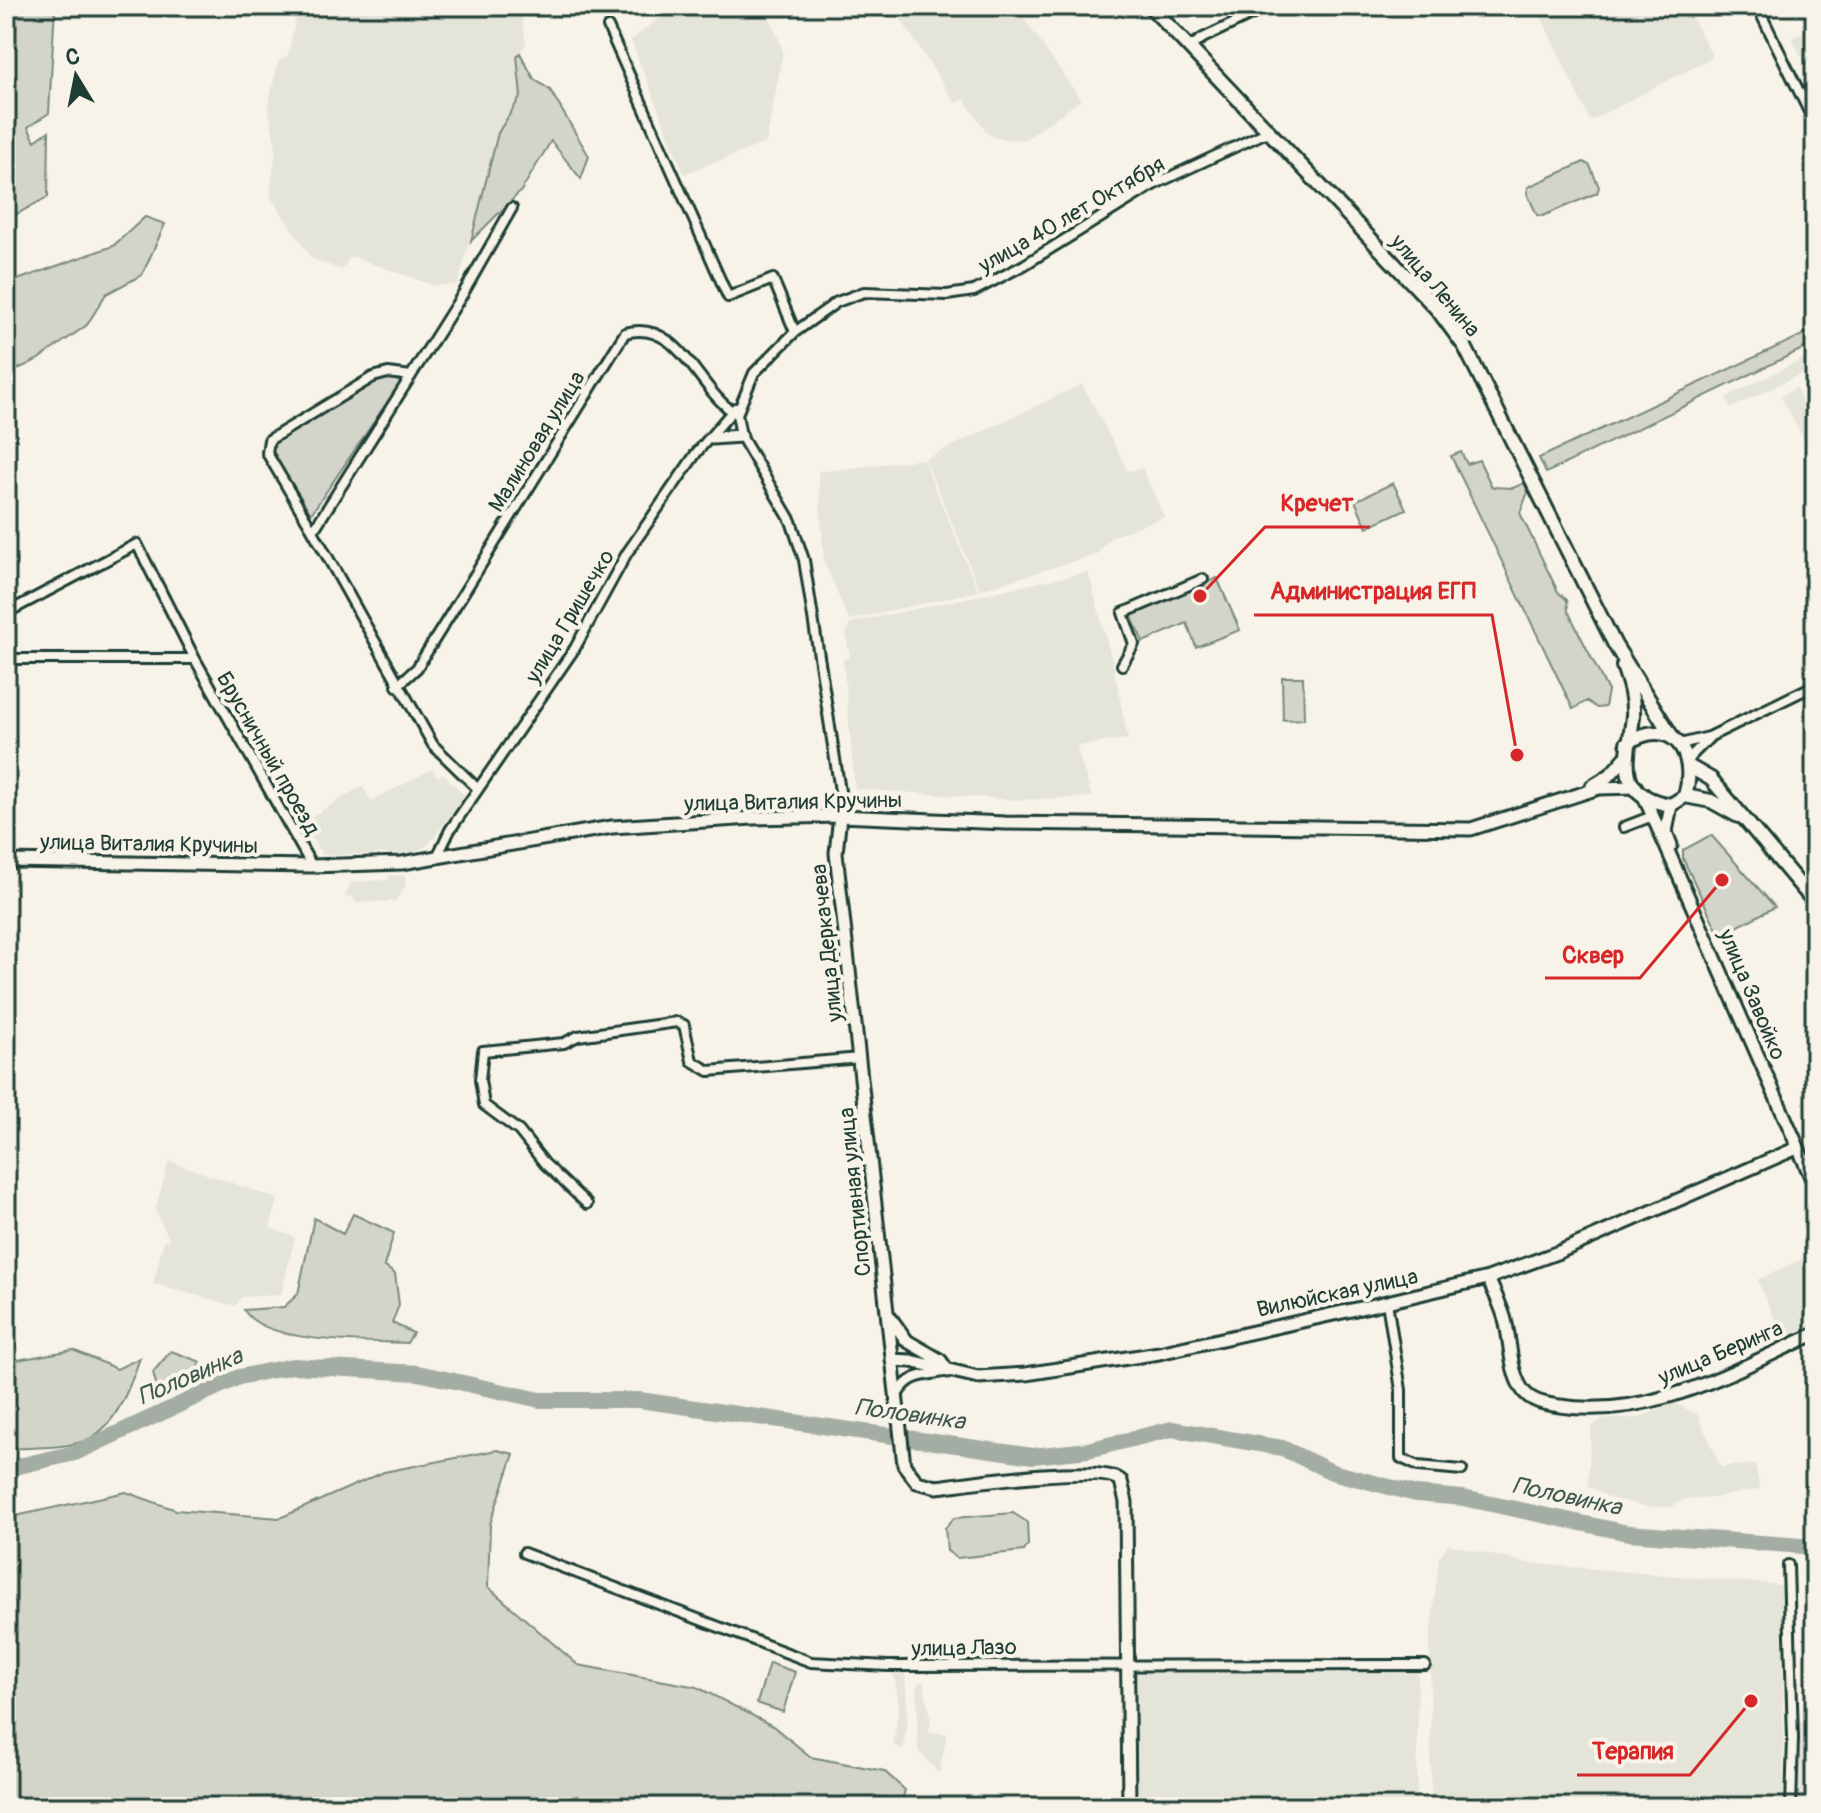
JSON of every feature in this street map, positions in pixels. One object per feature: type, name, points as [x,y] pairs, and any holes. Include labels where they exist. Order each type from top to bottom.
[{"type":"main road","name":"улица Ленина","points":[[1150,6],[1437,309],[1465,347],[1615,645],[1675,740]]},
{"type":"main road","name":"улица Ленина","points":[[1615,645],[1632,692],[1633,715],[1627,743]]},
{"type":"main road","points":[[1739,817],[1711,801],[1685,796],[1671,805],[1639,790],[1625,758],[1627,743],[1646,734],[1675,740],[1690,763],[1711,779],[1739,817],[1815,903]]},
{"type":"main road","points":[[1685,796],[1690,763]]},
{"type":"street","points":[[1190,47],[1270,6]]},
{"type":"street","points":[[1757,6],[1815,124]]},
{"type":"street","points":[[608,27],[728,297],[773,279],[795,332]]},
{"type":"street","name":"улица 40 лет Октября","points":[[742,397],[754,373],[795,332],[829,307],[864,292],[947,295],[974,291],[1024,265],[1153,185],[1269,131]]},
{"type":"street","points":[[313,531],[512,208]]},
{"type":"street","name":"Малиновая улица","points":[[397,686],[417,668],[625,333],[642,328],[662,334],[720,402],[732,411]]},
{"type":"street","points":[[411,376],[388,373],[373,377],[269,440],[267,453],[433,745],[478,789]]},
{"type":"street","points":[[742,397],[737,414],[741,436],[791,521],[804,560],[840,791],[840,816]]},
{"type":"street","name":"улица Гришечко","points":[[436,859],[439,847],[575,648],[627,553],[697,452],[712,438],[742,397]]},
{"type":"street","points":[[712,438],[741,436]]},
{"type":"street","name":"Брусничный проезд","points":[[6,613],[137,544],[195,659],[312,866]]},
{"type":"street","points":[[1122,665],[1134,644],[1123,613],[1203,579]]},
{"type":"street","name":"Брусничный проезд","points":[[6,659],[195,659]]},
{"type":"street","points":[[1675,740],[1709,737],[1815,685]]},
{"type":"street","points":[[1690,763],[1709,737]]},
{"type":"street","name":"улица Виталия Кручины","points":[[1578,794],[1610,775],[1625,758]]},
{"type":"street","name":"улица Виталия Кручины","points":[[6,861],[312,866],[436,859],[642,824],[840,816],[1021,823],[1471,829],[1614,785],[1639,790]]},
{"type":"street","name":"улица Завойко","points":[[1639,790],[1674,861],[1815,1186]]},
{"type":"street","name":"улица Завойко","points":[[1671,805],[1666,832],[1674,861]]},
{"type":"street","name":"улица Деркачева","points":[[840,816],[836,853],[860,1062]]},
{"type":"street","points":[[1624,827],[1650,817]]},
{"type":"street","points":[[587,1204],[545,1164],[519,1131],[484,1105],[480,1080],[483,1051],[564,1043],[578,1036],[677,1022],[684,1025],[692,1061],[709,1071],[860,1062]]},
{"type":"street","name":"Спортивная улица","points":[[860,1062],[892,1360],[903,1452],[909,1476],[917,1482],[937,1487],[1079,1473],[1109,1473],[1121,1481],[1126,1502],[1128,1664]]},
{"type":"street","name":"Вилюйская улица","points":[[892,1360],[911,1361],[978,1377],[1026,1374],[1159,1353],[1387,1302],[1488,1278],[1559,1252],[1797,1148]]},
{"type":"street","name":"улица Беринга","points":[[1488,1278],[1505,1321],[1519,1384],[1532,1399],[1544,1404],[1602,1409],[1662,1399],[1706,1384],[1815,1334]]},
{"type":"street","points":[[1387,1302],[1401,1390],[1401,1458],[1418,1466],[1462,1470]]},
{"type":"street","points":[[888,1314],[907,1341],[940,1360],[948,1371],[920,1374],[906,1381],[897,1399]]},
{"type":"street","name":"улица Лазо","points":[[524,1553],[811,1662],[888,1666],[1425,1665]]},
{"type":"street","points":[[1788,1565],[1793,1738],[1791,1807]]},
{"type":"street","points":[[1128,1664],[1129,1807]]},
{"type":"shaded area","points":[[6,6],[55,6],[49,113],[28,127],[35,141],[49,131],[48,197],[6,220]]},
{"type":"shaded area","points":[[298,6],[520,6],[526,44],[517,56],[521,96],[498,133],[458,284],[435,286],[351,256],[342,270],[312,259],[270,196],[276,147],[268,107],[278,62],[288,55]]},
{"type":"shaded area","points":[[676,6],[766,6],[783,51],[766,143],[684,174],[631,40]]},
{"type":"shaded area","points":[[923,6],[1015,6],[1081,100],[1024,140],[998,139],[988,134],[964,99],[956,104],[900,18]]},
{"type":"shaded area","points":[[1536,6],[1686,6],[1713,57],[1590,121]]},
{"type":"shaded area","points":[[1815,27],[1815,84],[1792,38]]},
{"type":"shaded area","points":[[520,53],[534,79],[550,90],[589,156],[581,179],[551,141],[521,191],[471,241],[498,133],[521,96],[517,56]]},
{"type":"shaded area","points":[[1584,162],[1590,166],[1599,187],[1597,193],[1543,216],[1537,215],[1527,193],[1528,187]]},
{"type":"shaded area","points":[[145,217],[165,224],[142,275],[106,294],[87,325],[37,360],[6,375],[6,284],[113,246]]},
{"type":"shaded area","points":[[1815,329],[1815,343],[1546,473],[1539,458]]},
{"type":"shaded area","points":[[1815,353],[1815,367],[1731,408],[1726,397]]},
{"type":"shaded area","points":[[390,376],[401,382],[311,514],[273,453],[274,443],[373,382]]},
{"type":"shaded area","points":[[1082,384],[1128,471],[1142,468],[1164,517],[1111,537],[1097,554],[980,590],[925,459]]},
{"type":"shaded area","points":[[1796,387],[1806,409],[1815,405],[1815,418],[1811,420],[1815,431],[1815,463],[1811,467],[1805,456],[1809,449],[1781,396]]},
{"type":"shaded area","points":[[1461,452],[1467,464],[1479,460],[1492,487],[1513,488],[1524,483],[1528,492],[1520,513],[1558,592],[1567,600],[1568,611],[1608,691],[1605,707],[1597,708],[1587,701],[1573,709],[1451,456]]},
{"type":"shaded area","points":[[923,459],[978,591],[849,620],[824,562],[818,472]]},
{"type":"shaded area","points":[[1393,483],[1406,509],[1367,527],[1355,501]]},
{"type":"shaded area","points":[[1088,572],[1113,664],[1128,739],[1076,746],[1092,797],[1017,800],[855,789],[843,659],[850,657],[846,635],[850,623]]},
{"type":"shaded area","points":[[1217,578],[1240,630],[1196,647],[1187,623],[1143,642],[1131,615]]},
{"type":"shaded area","points":[[1282,677],[1303,677],[1304,719],[1283,720]]},
{"type":"shaded area","points":[[433,769],[437,777],[443,773],[465,796],[429,844],[413,853],[322,855],[303,822],[362,786],[371,801]]},
{"type":"shaded area","points":[[1711,835],[1775,907],[1720,936],[1683,859],[1683,850]]},
{"type":"shaded area","points":[[389,875],[405,876],[406,885],[395,901],[355,903],[354,897],[345,897],[351,882],[388,880]]},
{"type":"shaded area","points":[[169,1161],[278,1199],[270,1228],[295,1237],[281,1295],[241,1297],[236,1306],[153,1284],[164,1239],[170,1240],[155,1210]]},
{"type":"shaded area","points":[[353,1214],[394,1233],[384,1266],[395,1274],[399,1305],[392,1323],[413,1333],[407,1343],[344,1341],[294,1335],[255,1321],[244,1310],[284,1307],[298,1294],[314,1218],[343,1234]]},
{"type":"shaded area","points":[[1815,1253],[1815,1323],[1783,1338],[1757,1280]]},
{"type":"shaded area","points":[[73,1350],[117,1369],[140,1358],[112,1419],[93,1437],[81,1442],[54,1447],[6,1449],[6,1367],[12,1361]]},
{"type":"shaded area","points":[[171,1351],[201,1362],[193,1375],[158,1392],[153,1372]]},
{"type":"shaded area","points":[[1674,1403],[1697,1414],[1721,1467],[1755,1464],[1760,1489],[1714,1498],[1684,1499],[1671,1507],[1648,1507],[1610,1498],[1588,1486],[1591,1428],[1601,1419],[1638,1418]]},
{"type":"shaded area","points":[[497,1450],[514,1454],[490,1524],[488,1587],[578,1665],[697,1687],[773,1726],[811,1757],[884,1771],[905,1790],[902,1801],[876,1796],[877,1807],[6,1807],[6,1518],[126,1492],[176,1510],[280,1518],[384,1472]]},
{"type":"shaded area","points":[[1013,1513],[1027,1522],[1028,1545],[1024,1551],[957,1558],[947,1551],[945,1528],[954,1518]]},
{"type":"shaded area","points":[[1448,1544],[1526,1563],[1782,1585],[1784,1807],[1431,1806],[1430,1638],[1439,1558]]},
{"type":"shaded area","points":[[769,1663],[795,1672],[783,1712],[757,1703]]},
{"type":"shaded area","points":[[1418,1669],[1417,1807],[1135,1807],[1132,1671]]},
{"type":"shaded area","points":[[905,1673],[908,1719],[903,1749],[893,1746],[899,1705],[894,1674]]},
{"type":"shaded area","points":[[924,1682],[931,1721],[929,1732],[947,1734],[939,1773],[918,1751],[917,1683]]},
{"type":"shaded area","points":[[1796,1722],[1815,1723],[1815,1807],[1796,1807]]},
{"type":"waterway","name":"Половинка","points":[[6,1469],[75,1453],[239,1377],[293,1366],[418,1373],[540,1400],[639,1400],[1033,1456],[1088,1450],[1172,1429],[1282,1448],[1332,1472],[1416,1494],[1463,1498],[1628,1533],[1815,1547]]},
{"type":"place","name":"Кречет","points":[[1200,596]]},
{"type":"place","name":"Администрация ЕГП","points":[[1517,755]]},
{"type":"place","name":"Сквер","points":[[1722,880]]},
{"type":"place","name":"Терапия","points":[[1751,1701]]}]
